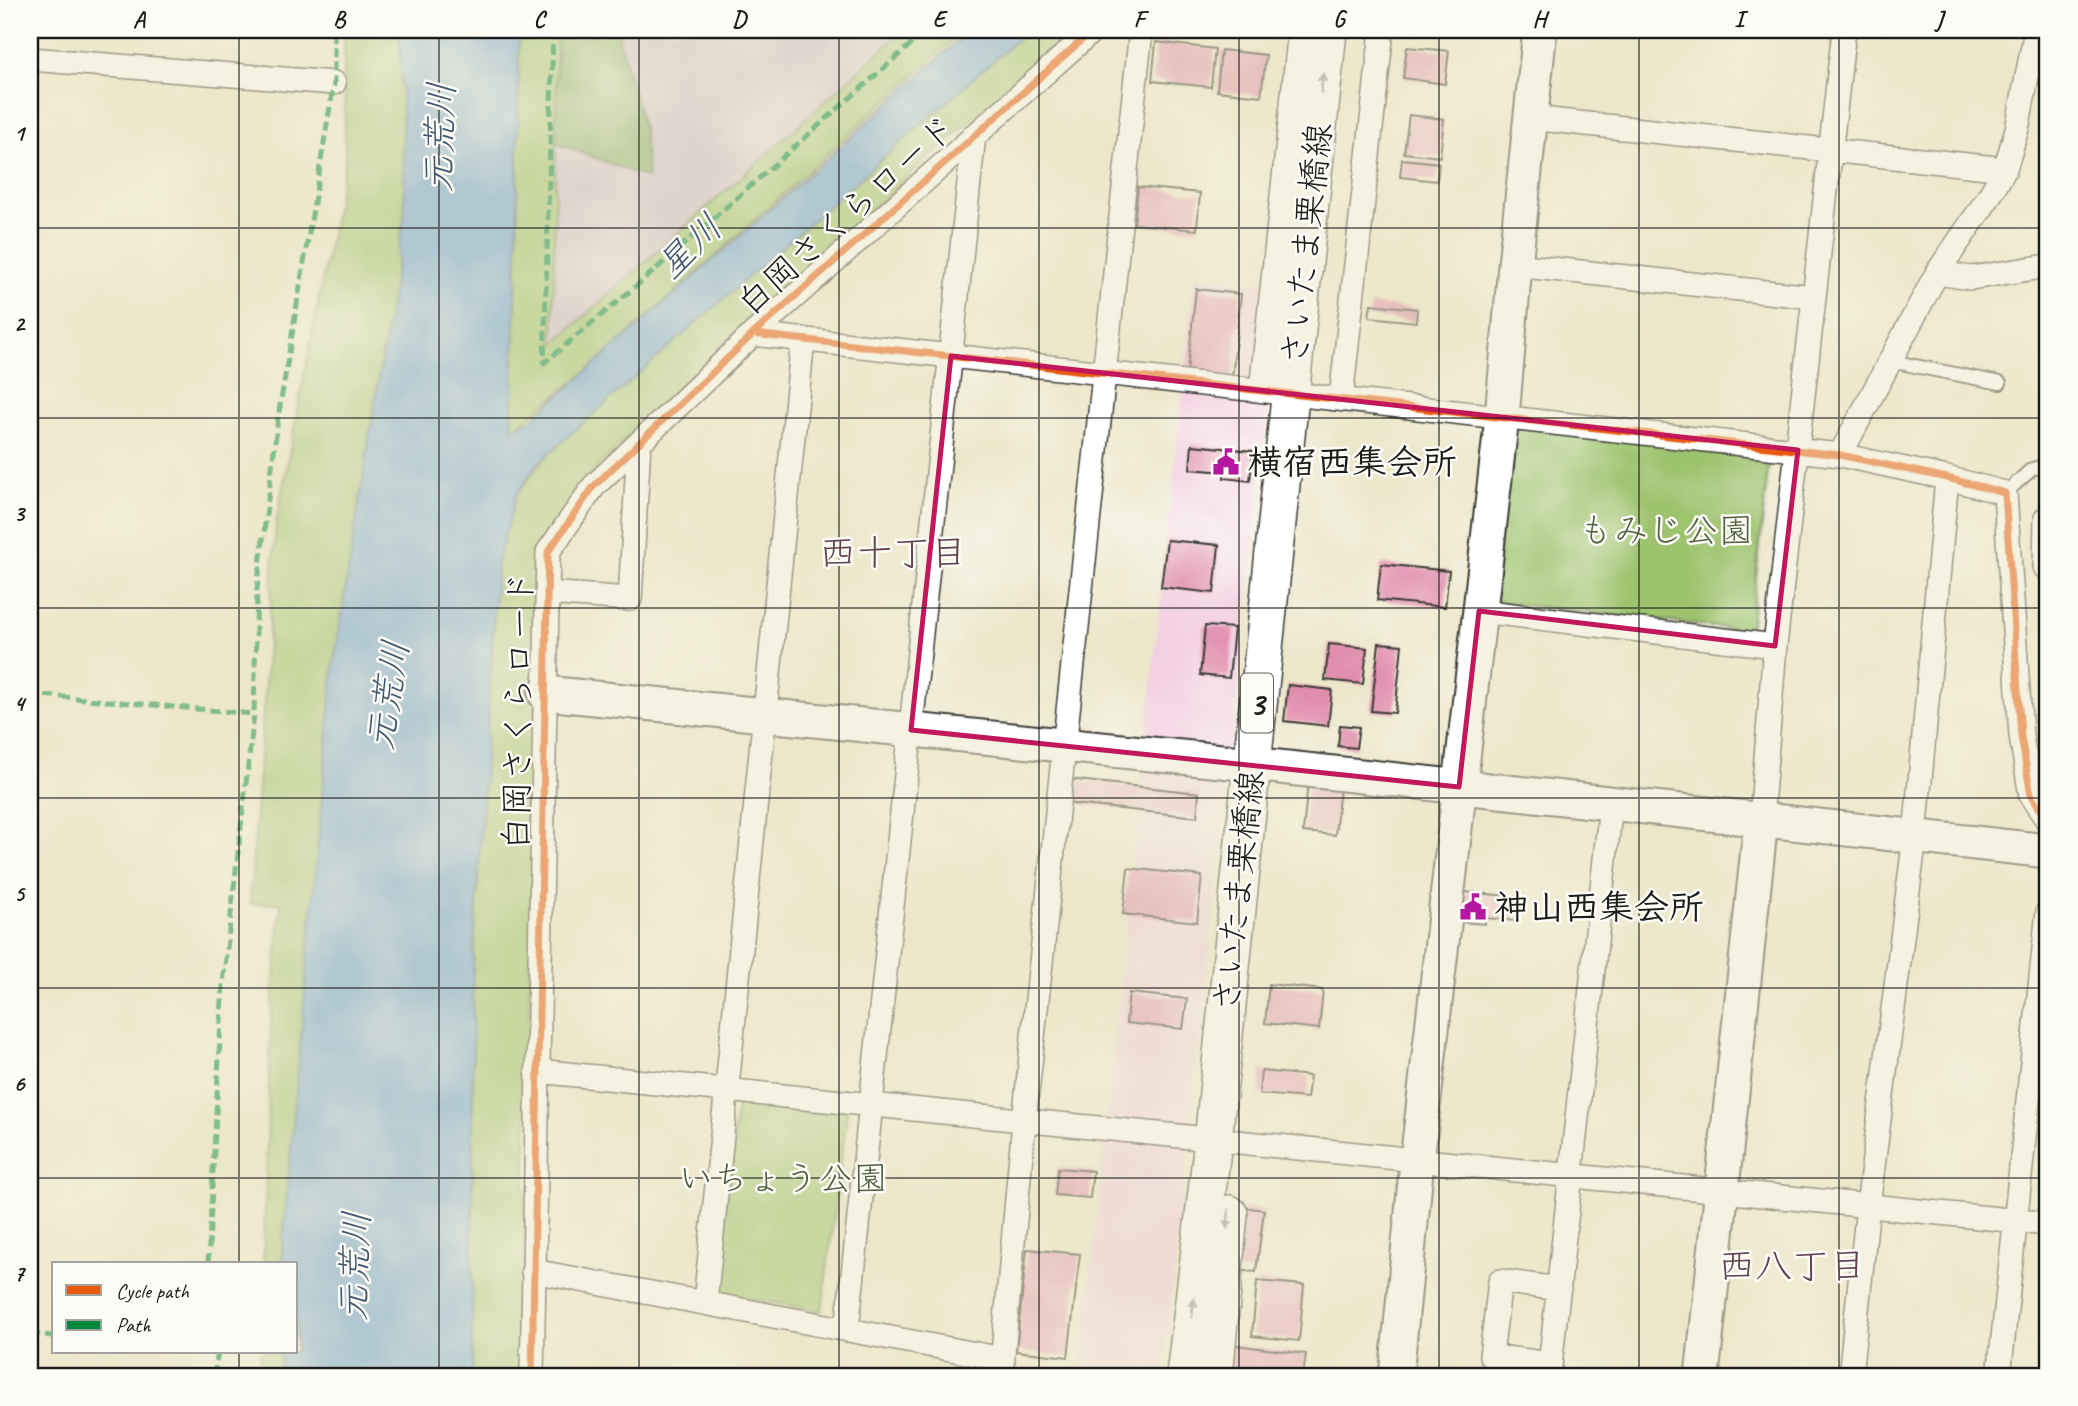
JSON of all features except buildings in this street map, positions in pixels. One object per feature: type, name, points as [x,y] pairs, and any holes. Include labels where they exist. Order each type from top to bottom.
[{"type":"main road","name":"さいたま栗橋線","points":[[1302,395],[1328,30]]},
{"type":"main road","name":"さいたま栗橋線","points":[[1214,1376],[1224,1142],[1261,765],[1302,395],[1351,30]]},
{"type":"main road","name":"さいたま栗橋線","points":[[1185,1376],[1224,1142]]},
{"type":"street","name":"白岡さくらロード","points":[[532,1376],[548,552],[594,486],[753,334],[1093,30]]},
{"type":"street","points":[[533,1271],[848,1330],[1002,1368],[1024,1121],[1141,30]]},
{"type":"street","points":[[1300,30],[1302,395]]},
{"type":"street","points":[[1302,395],[1382,30]]},
{"type":"street","points":[[1396,1376],[1417,1161],[1502,417],[1540,30]]},
{"type":"street","points":[[1702,1376],[1761,820],[1775,646],[1844,30]]},
{"type":"street","points":[[1840,455],[1937,273],[2005,169],[2017,130],[2036,30]]},
{"type":"street","points":[[30,59],[334,83]]},
{"type":"street","points":[[1531,118],[2005,169]]},
{"type":"street","points":[[848,1330],[974,135]]},
{"type":"street","points":[[1515,265],[1814,297]]},
{"type":"street","points":[[1937,273],[1971,278],[2048,266]]},
{"type":"street","points":[[753,334],[1840,455],[2005,493],[2021,736],[2031,796],[2048,821]]},
{"type":"street","points":[[705,1303],[803,339]]},
{"type":"street","points":[[547,593],[629,599],[639,443]]},
{"type":"street","points":[[1850,1376],[1868,1206],[1915,836],[1947,478]]},
{"type":"street","points":[[2048,518],[2045,567],[2048,567]]},
{"type":"street","points":[[1479,611],[1775,646]]},
{"type":"street","points":[[545,693],[1261,765],[2048,851]]},
{"type":"street","points":[[1559,1289],[1500,1282],[1492,1356],[1549,1370],[1559,1289],[1611,804]]},
{"type":"street","points":[[1999,1376],[2014,1220],[2040,1065],[2048,911]]},
{"type":"street","points":[[537,1071],[2048,1224]]},
{"type":"lane","points":[[1889,361],[2000,383]]},
{"type":"lane","points":[[2005,493],[2032,469],[2048,465]]},
{"type":"highlighted area","points":[[951,356],[1798,450],[1775,646],[1479,611],[1459,787],[911,730]]},
{"type":"shaded area","points":[[557,30],[904,30],[552,345]]},
{"type":"shaded area","points":[[1194,276],[1264,283],[1269,400],[1163,1376],[1080,1376]]},
{"type":"green space","points":[[344,30],[400,30],[405,211],[334,663],[282,1262],[263,1262],[271,1021],[281,903],[250,904],[276,523],[345,161]]},
{"type":"green space","points":[[519,30],[557,30],[553,344],[904,30],[964,30],[590,369],[512,430]]},
{"type":"green space","points":[[557,30],[617,30],[643,128],[648,178],[556,143]]},
{"type":"green space","points":[[1022,30],[1072,30],[760,309],[591,473],[540,551],[521,1376],[472,1376],[473,965],[497,563],[515,497],[555,445]]},
{"type":"green space","name":"もみじ公園","points":[[1507,426],[1771,446],[1750,631],[1495,602]]},
{"type":"green space","name":"いちょう公園","points":[[738,1096],[848,1106],[822,1311],[715,1293]]},
{"type":"green space","points":[[260,1354],[280,1354],[280,1376],[260,1376]]},
{"type":"water","name":"元荒川","points":[[400,30],[519,30],[512,430],[533,418],[588,370],[970,30],[1028,30],[538,463],[516,495],[497,563],[473,965],[472,1376],[280,1376],[280,1354],[298,1354],[298,1262],[282,1262],[283,1238],[334,663],[405,211]]},
{"type":"marked path","points":[[208,1262],[223,983],[254,714],[257,589],[278,418],[334,83],[334,30]]},
{"type":"marked path","points":[[553,30],[544,363],[648,276],[927,30]]},
{"type":"marked path","points":[[30,694],[254,714]]},
{"type":"marked path","points":[[30,1334],[52,1336]]},
{"type":"marked path","points":[[214,1376],[218,1354]]},
{"type":"cycle path","points":[[532,1376],[548,552],[594,486],[753,334],[1093,30]]},
{"type":"cycle path","points":[[753,334],[1840,455],[2005,493],[2021,736],[2031,796],[2048,821]]},
{"type":"place","name":"横宿西集会所","points":[[1226,462]]},
{"type":"place","name":"神山西集会所","points":[[1473,907]]},
{"type":"district","name":"西十丁目","points":[[893,552]]},
{"type":"district","name":"西八丁目","points":[[1792,1265]]},
{"type":"water label","name":"星川","points":[[689,246]]}]
